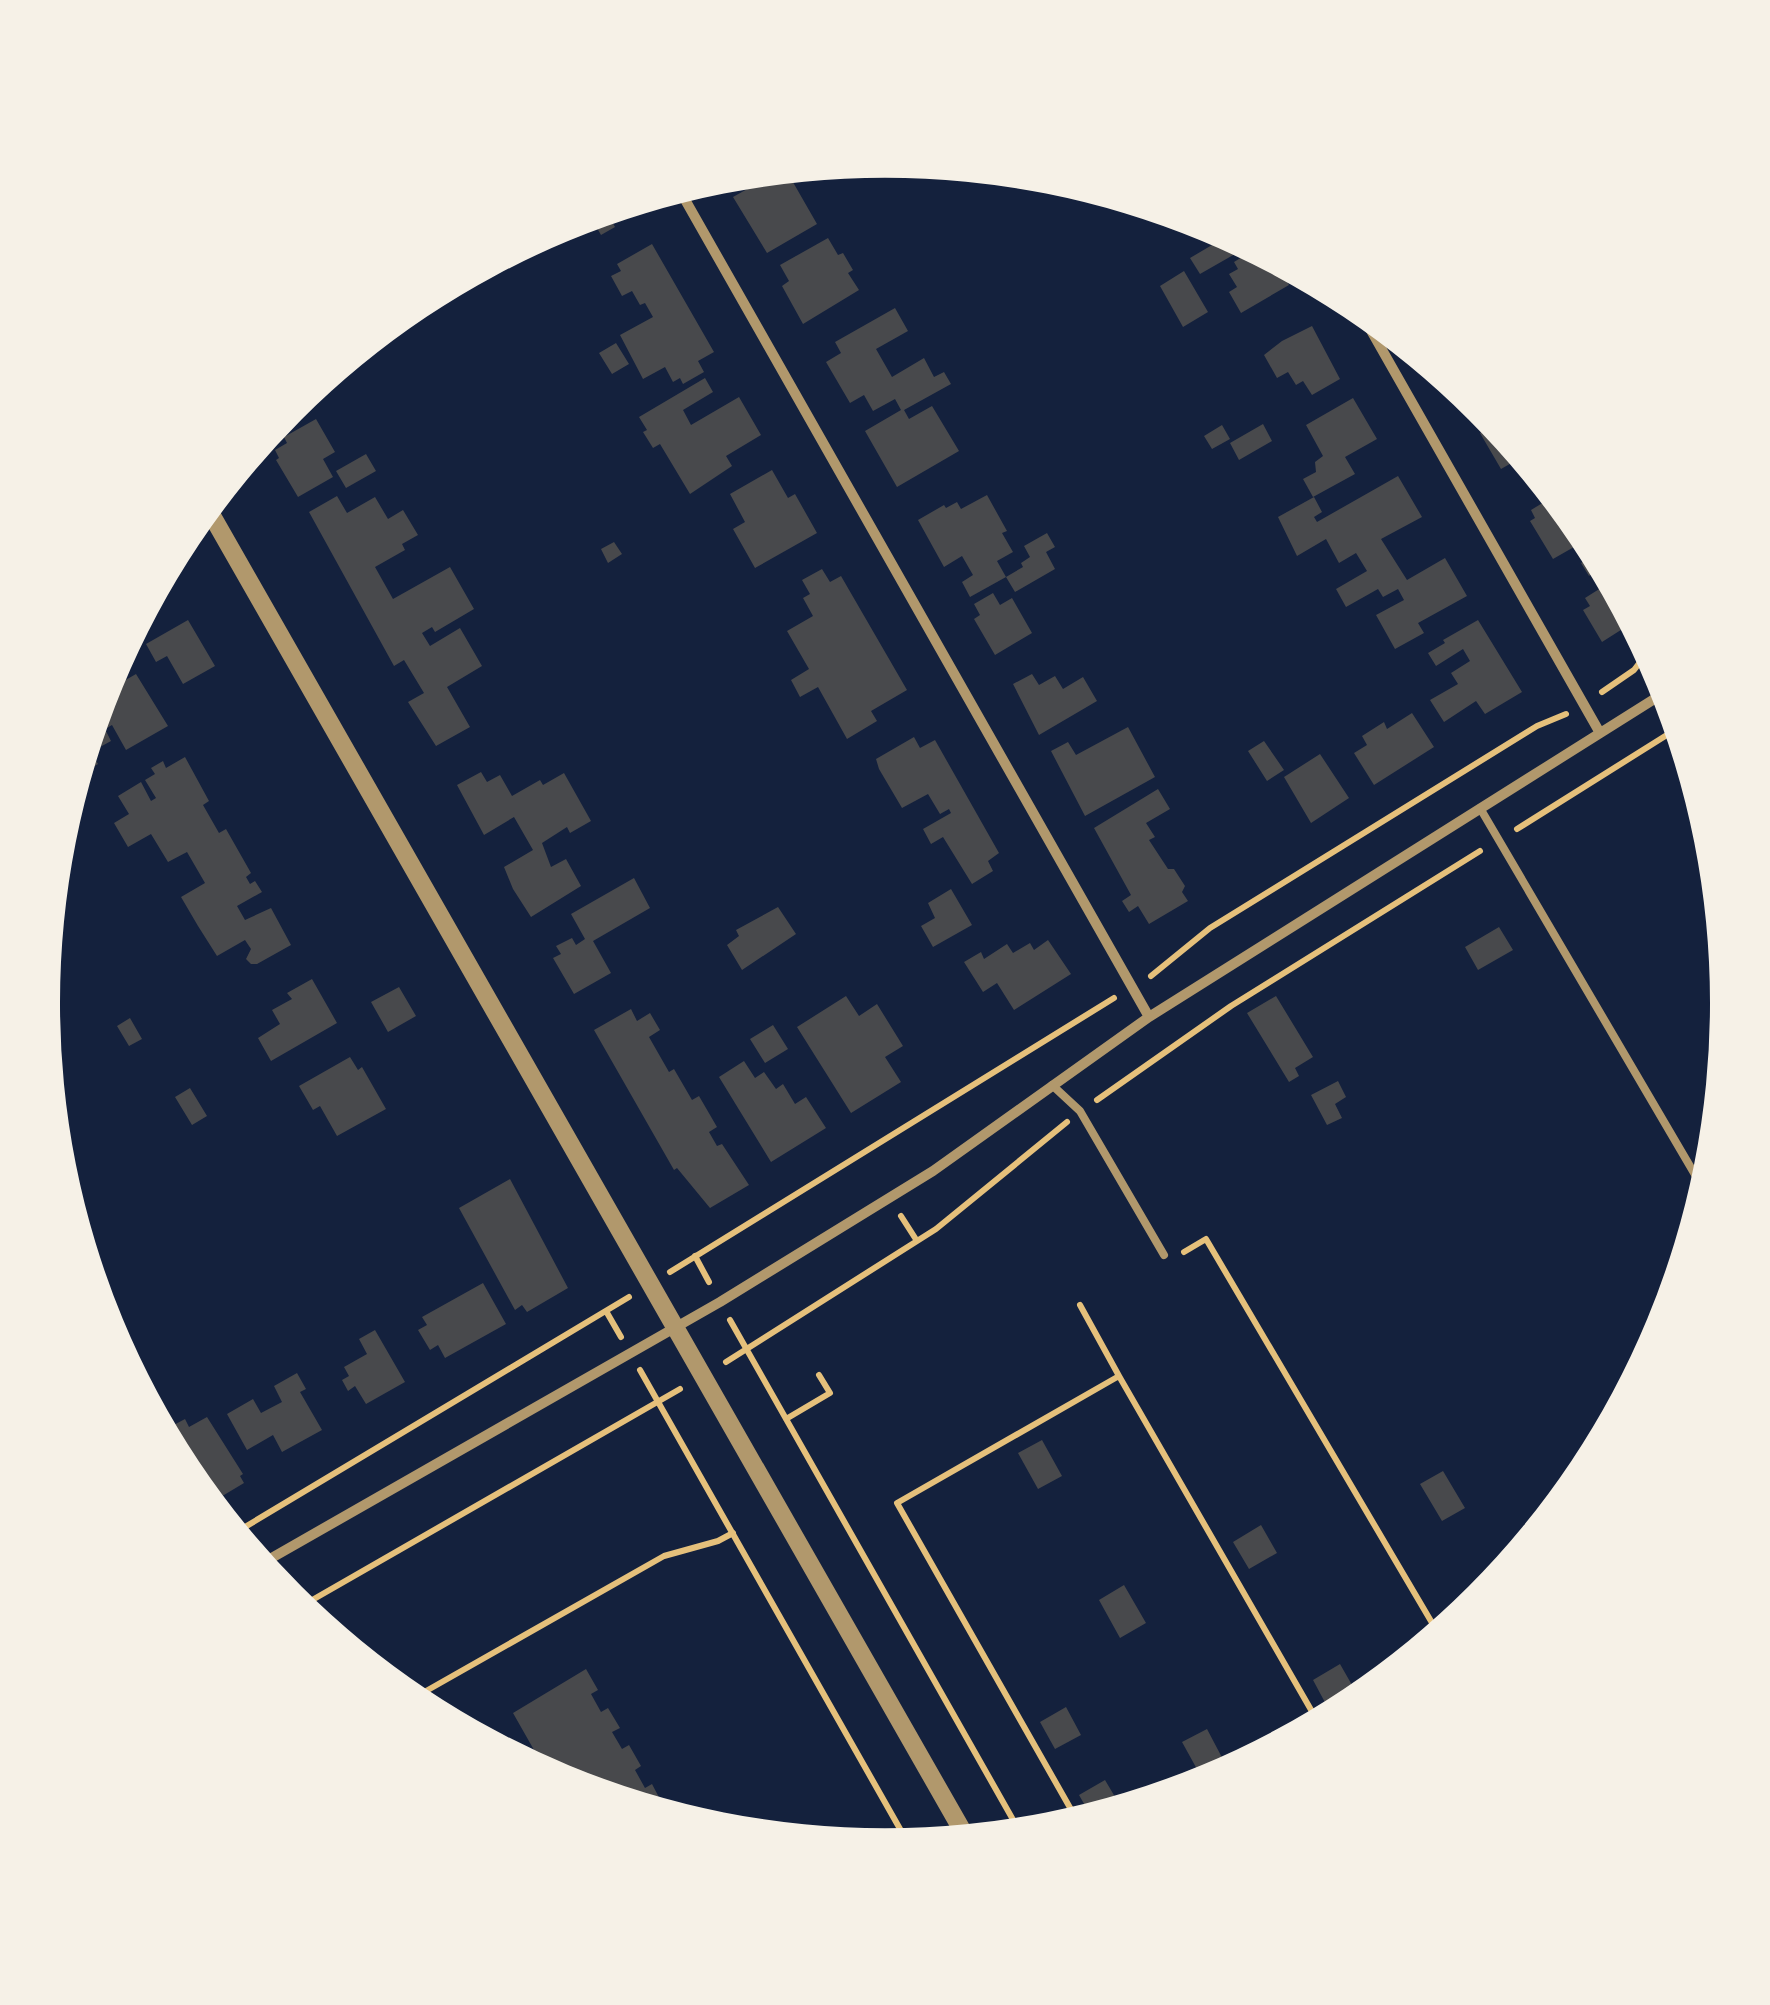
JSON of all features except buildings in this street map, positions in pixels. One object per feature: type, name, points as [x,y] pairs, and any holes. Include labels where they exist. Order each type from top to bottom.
[{"type":"street","points":[[687,202],[1149,1016]]},
{"type":"street","points":[[1377,341],[1600,732]]},
{"type":"street","points":[[215,521],[959,1824]]},
{"type":"street","points":[[275,1556],[676,1327],[934,1170],[1149,1016],[1652,700]]},
{"type":"lane","points":[[1480,808],[1692,1170]]},
{"type":"lane","points":[[1052,1085],[1080,1111],[1164,1255]]},
{"type":"path","points":[[695,1256],[1133,987],[1210,928],[1537,726],[1567,714],[1637,666]]},
{"type":"path","points":[[1012,1817],[746,1350],[936,1229],[1080,1111],[1231,1006],[1666,736]]},
{"type":"path","points":[[1164,1255],[1184,1252],[1206,1239],[1431,1621]]},
{"type":"path","points":[[1080,1304],[1310,1709]]},
{"type":"path","points":[[248,1526],[606,1311]]},
{"type":"path","points":[[786,1420],[830,1393],[819,1375]]},
{"type":"path","points":[[1068,1807],[897,1504],[1119,1376]]},
{"type":"path","points":[[315,1598],[659,1402],[899,1827]]},
{"type":"path","points":[[429,1689],[664,1556],[733,1533]]}]
